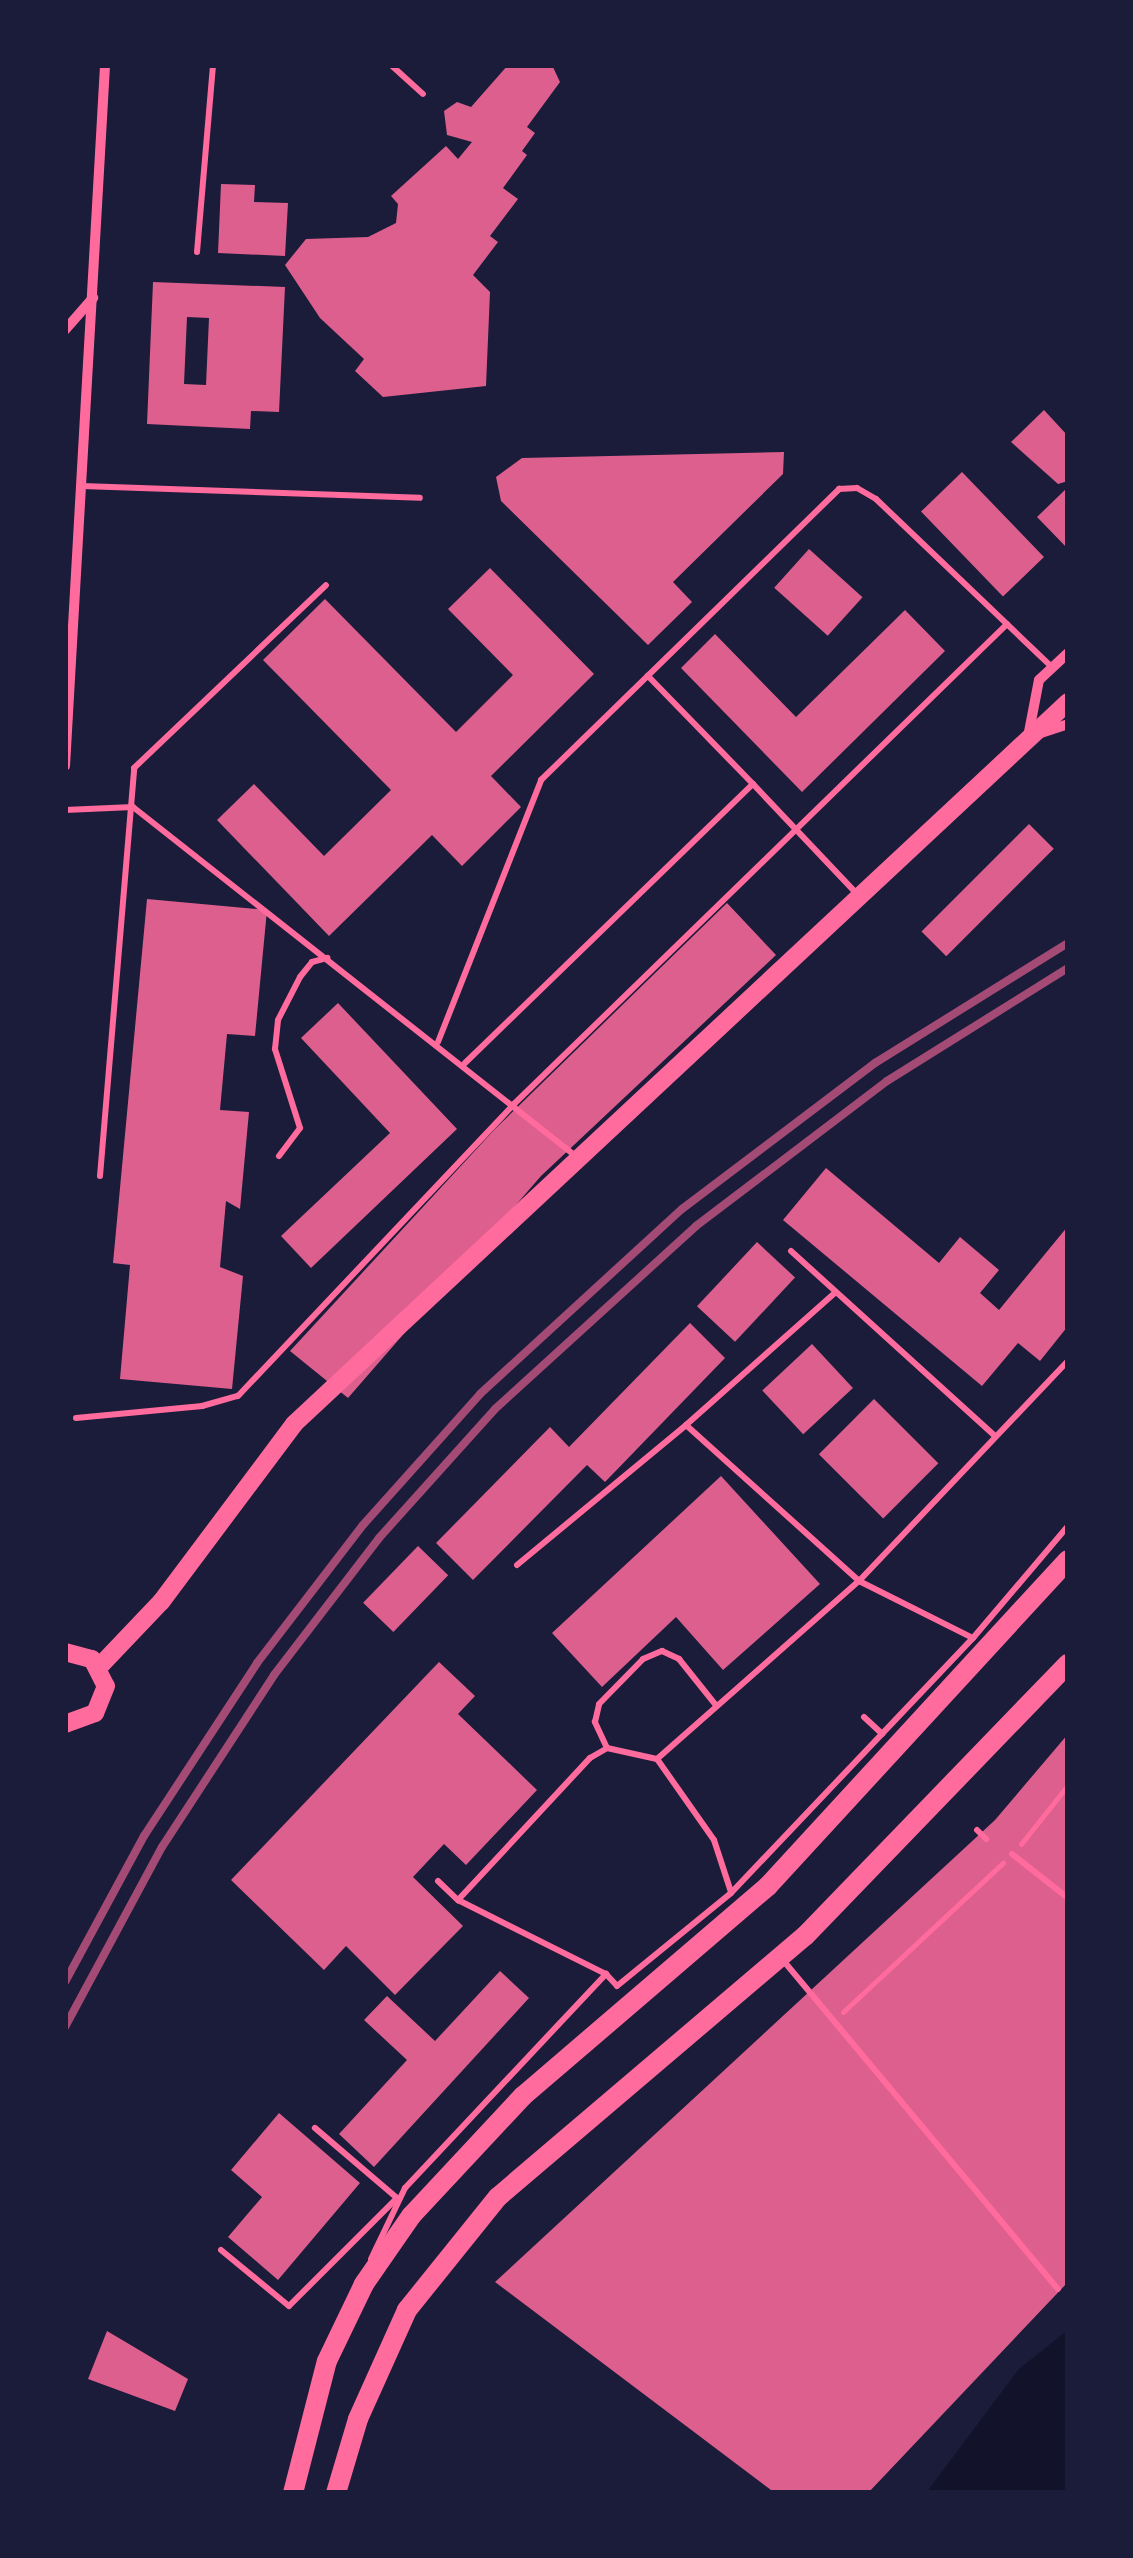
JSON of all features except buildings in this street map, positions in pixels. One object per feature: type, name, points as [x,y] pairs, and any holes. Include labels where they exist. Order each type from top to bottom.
[{"type":"highway","points":[[294,2493],[326,2362],[364,2284],[411,2216],[523,2096],[768,1886],[1068,1560]]},
{"type":"highway","points":[[336,2493],[383,2361],[408,2310],[450,2251],[567,2132],[781,1958],[1068,1664]]},
{"type":"main road","points":[[99,1666],[161,1602],[294,1424],[1068,702]]},
{"type":"main road","points":[[65,1652],[83,1654],[99,1666],[106,1686],[101,1706],[87,1720],[66,1726]]},
{"type":"street","points":[[65,766],[70,610],[82,486],[105,65]]},
{"type":"street","points":[[65,330],[94,298]]},
{"type":"street","points":[[1027,738],[1039,680],[1068,653]]},
{"type":"street","points":[[1027,738],[1068,724]]},
{"type":"lane","points":[[197,252],[213,65]]},
{"type":"lane","points":[[392,65],[423,94]]},
{"type":"lane","points":[[82,486],[420,498]]},
{"type":"lane","points":[[438,1042],[541,780],[839,489],[857,488],[876,499],[1053,668]]},
{"type":"lane","points":[[100,1176],[134,807],[134,768],[326,585]]},
{"type":"lane","points":[[76,1418],[202,1406],[238,1396],[514,1104],[1007,624]]},
{"type":"lane","points":[[648,676],[858,896]]},
{"type":"lane","points":[[465,1063],[753,784]]},
{"type":"lane","points":[[65,810],[134,807],[465,1063],[578,1158]]},
{"type":"lane","points":[[279,1156],[300,1128],[274,1049],[278,1020],[312,962],[329,958]]},
{"type":"lane","points":[[791,1251],[995,1436]]},
{"type":"lane","points":[[517,1565],[686,1425],[836,1292]]},
{"type":"lane","points":[[658,1759],[715,1704],[859,1581],[1068,1361]]},
{"type":"lane","points":[[686,1425],[859,1581],[974,1638]]},
{"type":"lane","points":[[438,1881],[458,1900],[606,1974],[616,1986],[731,1893],[974,1638],[1068,1526]]},
{"type":"lane","points":[[608,1748],[595,1722],[599,1704],[643,1659],[662,1651],[679,1660],[715,1704]]},
{"type":"lane","points":[[864,1716],[882,1734]]},
{"type":"lane","points":[[458,1900],[590,1758],[608,1748],[658,1759],[714,1840],[731,1893]]},
{"type":"lane","points":[[978,1830],[986,1839]]},
{"type":"lane","points":[[1012,1854],[1068,1898]]},
{"type":"lane","points":[[781,1958],[1058,2289]]},
{"type":"lane","points":[[221,2250],[290,2306],[397,2198],[606,1974]]},
{"type":"lane","points":[[315,2128],[397,2198]]},
{"type":"lane","points":[[326,2362],[397,2198]]},
{"type":"path","points":[[834,2021],[1012,1854],[1068,1785]]},
{"type":"shaded area","points":[[1068,2330],[1068,2493],[926,2493],[1019,2369]]},
{"type":"railway","points":[[65,1982],[144,1836],[257,1663],[363,1525],[480,1394],[682,1209],[875,1063],[1068,943]]},
{"type":"railway","points":[[65,2027],[162,1847],[274,1675],[379,1538],[495,1409],[696,1226],[887,1081],[1068,968]]}]
